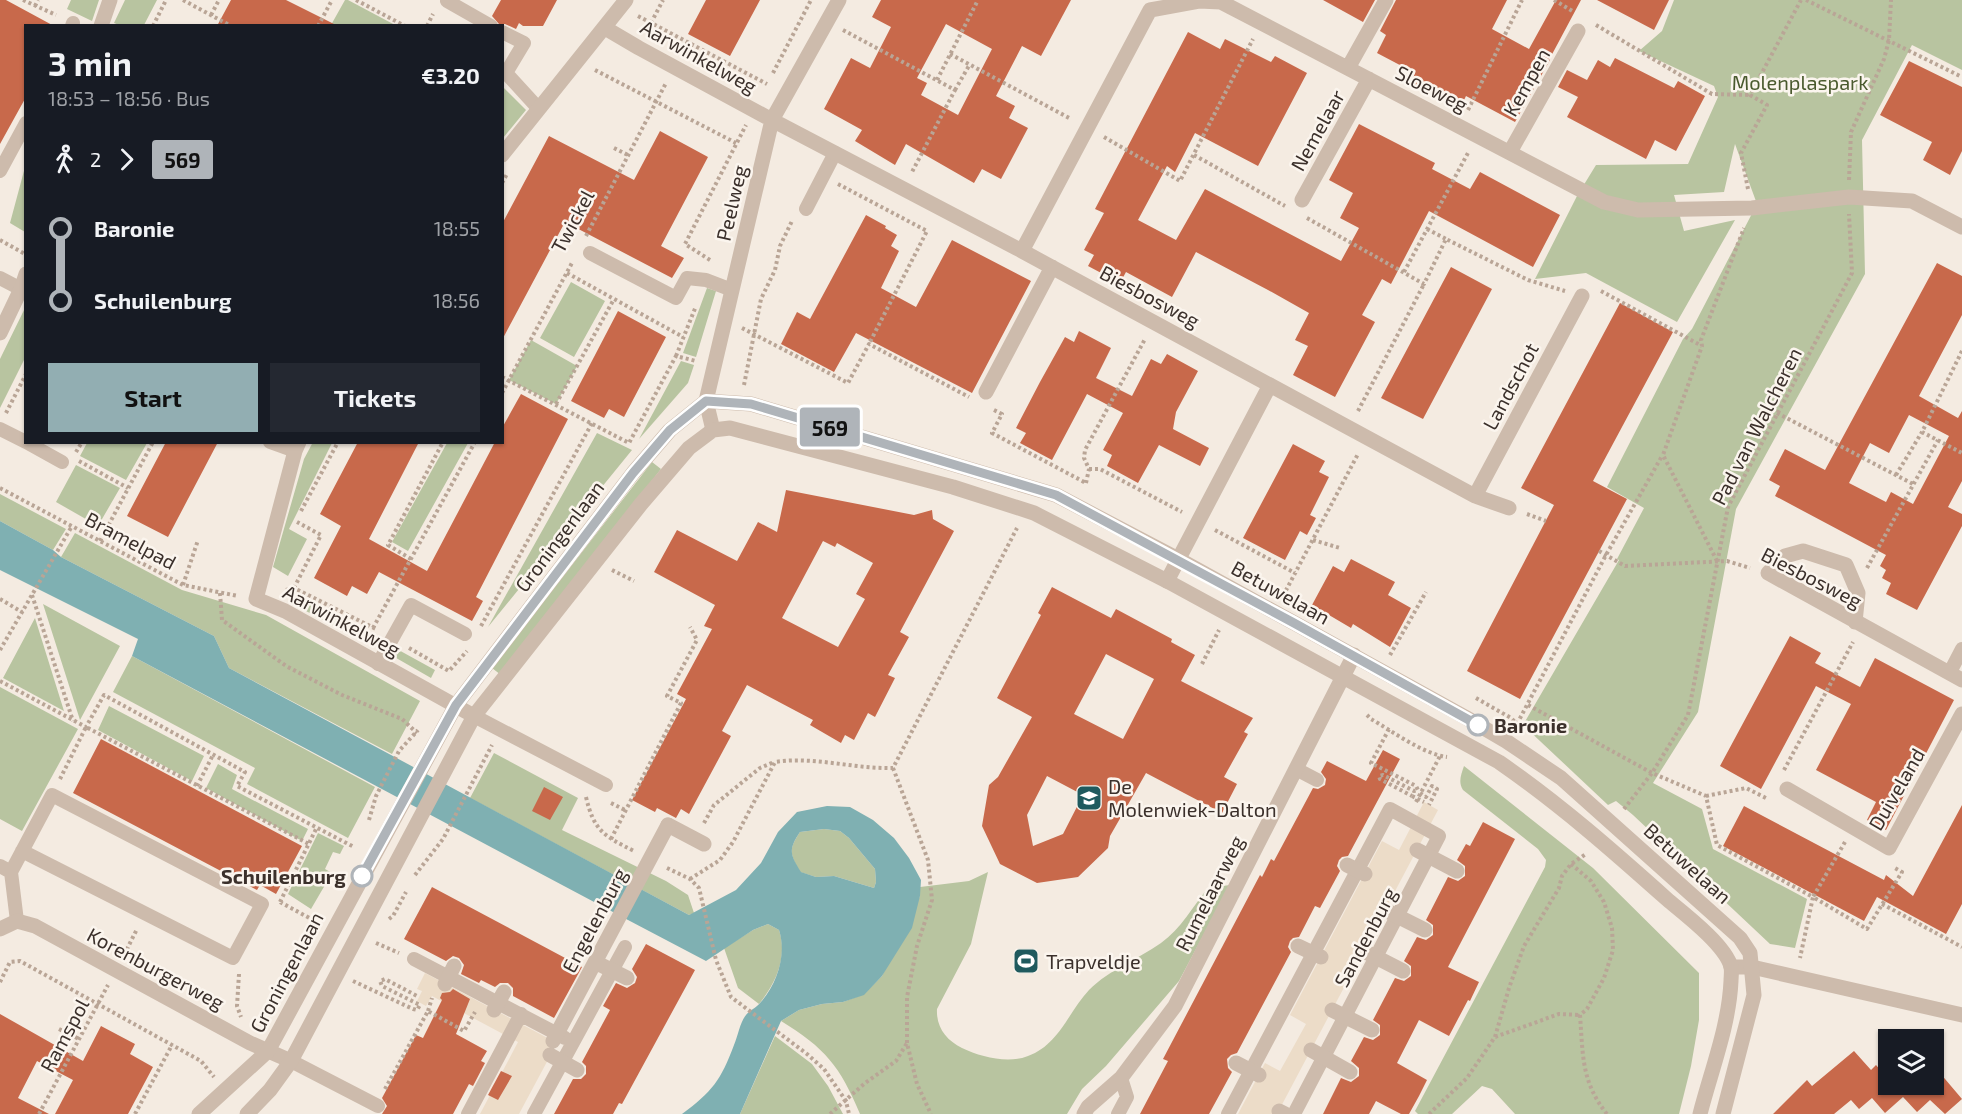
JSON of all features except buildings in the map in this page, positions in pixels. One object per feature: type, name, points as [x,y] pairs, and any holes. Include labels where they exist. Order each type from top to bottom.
[{"type":"street","points":[[102,24],[110,0]]},
{"type":"street","name":"Aarwinkelweg","points":[[504,152],[626,0]]},
{"type":"street","name":"Peelweg","points":[[713,430],[706,401],[772,120],[839,0]]},
{"type":"street","points":[[1348,68],[1386,0]]},
{"type":"street","name":"Sloeweg","points":[[1022,251],[1088,127],[1147,5],[1199,1],[1221,2],[1604,202],[1638,210],[1752,208],[1849,197],[1911,201],[1962,227]]},
{"type":"street","name":"Kempen","points":[[1510,152],[1581,25]]},
{"type":"street","name":"Aarwinkelweg","points":[[605,28],[772,120]]},
{"type":"street","name":"Nemelaar","points":[[1298,206],[1369,79]]},
{"type":"street","name":"Biesbosweg","points":[[772,120],[1052,267],[1475,496],[1509,508]]},
{"type":"street","points":[[987,399],[1052,267]]},
{"type":"street","points":[[0,333],[24,280]]},
{"type":"street","name":"Landschot","points":[[1475,496],[1582,296]]},
{"type":"street","points":[[1167,581],[1270,385]]},
{"type":"street","name":"Betuwelaan","points":[[706,401],[751,404],[1056,495],[1354,655],[1506,741],[1561,778],[1740,938],[1750,952],[1754,995],[1723,1114]]},
{"type":"street","name":"Groningenlaan","points":[[199,1114],[268,1051],[456,705],[633,473],[670,430],[706,401]]},
{"type":"street","name":"Betuwelaan","points":[[713,430],[730,428],[953,487],[1034,513],[1167,581],[1499,762],[1549,797],[1600,838],[1704,931],[1720,948],[1731,967]]},
{"type":"street","points":[[247,1114],[270,1090],[291,1061],[474,716],[641,504],[689,448],[713,430]]},
{"type":"street","name":"Aarwinkelweg","points":[[297,447],[256,599],[285,611],[456,705]]},
{"type":"street","points":[[1768,573],[1785,556],[1803,551],[1846,565],[1858,593],[1858,624]]},
{"type":"street","name":"Biesbosweg","points":[[1768,573],[1956,676]]},
{"type":"street","name":"Rumelaarweg","points":[[1084,1114],[1088,1107],[1122,1078],[1175,1006],[1354,655]]},
{"type":"street","points":[[456,705],[474,716]]},
{"type":"street","name":"Duiveland","points":[[1780,786],[1889,848],[1962,714]]},
{"type":"street","name":"Engelenburg","points":[[577,1070],[552,1048],[668,825],[704,844]]},
{"type":"street","points":[[1417,850],[1457,871]]},
{"type":"street","points":[[1347,865],[1365,874]]},
{"type":"street","points":[[1385,910],[1425,930]]},
{"type":"street","points":[[0,929],[17,921]]},
{"type":"street","name":"Korenburgerweg","points":[[17,921],[34,926],[250,1043],[291,1061]]},
{"type":"street","points":[[1298,946],[1321,957]]},
{"type":"street","points":[[1364,951],[1403,971]]},
{"type":"street","points":[[596,962],[627,978]]},
{"type":"street","points":[[444,984],[454,966]]},
{"type":"street","points":[[1700,1114],[1725,1023],[1731,967],[1752,967],[1962,1016]]},
{"type":"street","points":[[494,1010],[504,992]]},
{"type":"street","points":[[1332,1010],[1372,1030]]},
{"type":"street","points":[[1311,1050],[1350,1072]]},
{"type":"street","points":[[1236,1063],[1259,1075]]},
{"type":"lane","points":[[447,1],[488,24]]},
{"type":"lane","points":[[504,33],[524,43],[506,74],[538,108]]},
{"type":"lane","points":[[0,171],[24,127]]},
{"type":"lane","points":[[806,209],[835,153]]},
{"type":"lane","name":"Twickel","points":[[590,253],[676,298],[687,278],[706,280]]},
{"type":"lane","points":[[0,278],[21,289]]},
{"type":"lane","points":[[706,280],[732,291]]},
{"type":"lane","points":[[0,429],[24,441]]},
{"type":"lane","points":[[31,444],[68,460]]},
{"type":"lane","points":[[281,444],[297,447]]},
{"type":"lane","points":[[378,664],[411,605],[467,640]]},
{"type":"lane","points":[[1956,676],[1962,649]]},
{"type":"lane","points":[[474,716],[606,784]]},
{"type":"lane","points":[[1296,769],[1317,780]]},
{"type":"lane","points":[[17,921],[6,869],[22,851],[52,795],[262,904],[233,958],[22,851]]},
{"type":"lane","name":"Sandenburg","points":[[1373,809],[1386,816]]},
{"type":"lane","name":"Sandenburg","points":[[1228,1114],[1390,809],[1439,836],[1286,1113]]},
{"type":"lane","name":"Engelenburg","points":[[534,1114],[625,947]]},
{"type":"lane","points":[[414,959],[572,1042]]},
{"type":"lane","points":[[468,1114],[521,1014]]},
{"type":"lane","points":[[291,1061],[374,1104],[360,1114]]},
{"type":"lane","points":[[1118,1114],[1127,1096],[1122,1078]]},
{"type":"path","points":[[23,0],[73,24]]},
{"type":"path","points":[[35,6],[38,0]]},
{"type":"path","points":[[154,24],[166,0]]},
{"type":"path","points":[[183,0],[227,24]]},
{"type":"path","points":[[211,15],[219,0]]},
{"type":"path","points":[[319,24],[332,0]]},
{"type":"path","points":[[356,0],[401,24]]},
{"type":"path","points":[[504,378],[629,443],[676,356],[712,261],[685,244],[767,84],[651,23],[663,0]]},
{"type":"path","points":[[773,73],[811,0]]},
{"type":"path","points":[[937,80],[978,0]]},
{"type":"path","points":[[1460,126],[1522,0]]},
{"type":"path","points":[[1554,0],[1581,25]]},
{"type":"path","points":[[1750,95],[1801,0]]},
{"type":"path","points":[[1806,0],[1962,77]]},
{"type":"path","name":"Pad van Walcheren","points":[[1652,773],[1688,715],[1728,507],[1852,273],[1849,197],[1851,132],[1884,59],[1889,40],[1891,0]]},
{"type":"path","points":[[828,21],[955,90]]},
{"type":"path","points":[[951,54],[1088,127],[1180,181],[1261,23]]},
{"type":"path","points":[[1517,724],[1606,555],[1663,455],[1702,346],[1701,340],[1752,208],[1741,153],[1767,105],[1750,95],[1712,94],[1593,24]]},
{"type":"path","points":[[904,189],[970,64]]},
{"type":"path","name":"Twickel","points":[[585,238],[675,67]]},
{"type":"path","points":[[592,69],[735,144]]},
{"type":"path","points":[[1404,272],[1477,135]]},
{"type":"path","points":[[614,148],[628,156]]},
{"type":"path","points":[[1194,155],[1298,206]]},
{"type":"path","points":[[725,319],[848,383],[927,231],[823,176]]},
{"type":"path","points":[[710,383],[729,384],[743,389],[761,299],[775,270],[780,246],[796,215],[806,209]]},
{"type":"path","points":[[1304,216],[1424,284]]},
{"type":"path","points":[[1427,229],[1528,280],[1582,296],[1603,291],[1702,346]]},
{"type":"path","points":[[1349,428],[1446,239]]},
{"type":"path","points":[[0,240],[24,253]]},
{"type":"path","name":"Twickel","points":[[504,389],[575,256]]},
{"type":"path","points":[[567,273],[683,337]]},
{"type":"path","points":[[556,404],[614,299]]},
{"type":"path","points":[[1083,490],[1089,469],[1084,458],[1085,450],[1154,322]]},
{"type":"path","points":[[869,344],[970,398]]},
{"type":"path","points":[[1896,475],[1922,432],[1962,351]]},
{"type":"path","points":[[676,356],[714,365]]},
{"type":"path","points":[[5,415],[24,378]]},
{"type":"path","points":[[987,399],[1002,414],[992,434],[1086,483]]},
{"type":"path","points":[[1777,413],[1913,484]]},
{"type":"path","points":[[480,629],[592,423]]},
{"type":"path","points":[[1922,432],[1962,453]]},
{"type":"path","points":[[1278,605],[1367,437]]},
{"type":"path","points":[[1856,588],[1938,440]]},
{"type":"path","points":[[100,541],[152,444]]},
{"type":"path","points":[[294,588],[321,535],[296,521],[337,444]]},
{"type":"path","points":[[411,559],[388,545],[442,444]]},
{"type":"path","points":[[373,628],[474,444]]},
{"type":"path","points":[[1663,455],[1717,562]]},
{"type":"path","points":[[68,460],[128,488]]},
{"type":"path","name":"Bramelpad","points":[[0,488],[183,585],[256,599]]},
{"type":"path","points":[[931,1114],[917,1084],[908,1043],[907,997],[917,946],[933,900],[928,860],[893,768],[1018,525],[1010,524]]},
{"type":"path","points":[[0,650],[72,526]]},
{"type":"path","points":[[183,585],[198,540]]},
{"type":"path","points":[[1313,540],[1340,548]]},
{"type":"path","name":"Biesbosweg","points":[[1599,551],[1625,566],[1727,561],[1768,573]]},
{"type":"path","points":[[612,562],[608,568],[634,581]]},
{"type":"path","points":[[1385,664],[1426,592]]},
{"type":"path","points":[[220,593],[222,620],[286,666],[342,695],[402,719],[416,733]]},
{"type":"path","points":[[32,594],[74,721]]},
{"type":"path","points":[[0,599],[22,612]]},
{"type":"path","points":[[1768,800],[1780,786],[1858,624]]},
{"type":"path","points":[[586,795],[596,826],[610,839],[681,703],[667,696],[697,640],[690,627]]},
{"type":"path","points":[[1202,664],[1221,627]]},
{"type":"path","points":[[465,655],[467,640]]},
{"type":"path","points":[[0,681],[309,844]]},
{"type":"path","points":[[52,795],[104,695],[245,772],[237,786],[354,847]]},
{"type":"path","points":[[1473,697],[1511,717],[1522,730]]},
{"type":"path","points":[[1528,705],[1652,773],[1706,796],[1746,788],[1778,805]]},
{"type":"path","points":[[1365,712],[1371,719],[1440,756],[1457,759]]},
{"type":"path","points":[[1389,729],[1371,763],[1416,786],[1418,790],[1414,791],[1383,775],[1379,776],[1380,779],[1426,804],[1437,789],[1432,786],[1426,797],[1420,793]]},
{"type":"path","points":[[416,873],[446,833],[494,742]]},
{"type":"path","points":[[368,821],[376,796],[399,751]]},
{"type":"path","points":[[197,786],[213,755]]},
{"type":"path","points":[[1407,818],[1440,756]]},
{"type":"path","points":[[704,823],[714,805],[760,768],[775,762],[796,759],[869,769],[893,768]]},
{"type":"path","points":[[690,879],[720,860],[733,842],[775,762]]},
{"type":"path","points":[[1706,796],[1717,845],[1867,928],[1902,872],[1885,862]]},
{"type":"path","points":[[280,903],[317,827]]},
{"type":"path","points":[[1836,836],[1855,846]]},
{"type":"path","points":[[725,838],[733,842]]},
{"type":"path","points":[[1796,977],[1813,897],[1845,841]]},
{"type":"path","points":[[1430,1114],[1467,1078],[1495,1037],[1524,946],[1559,888],[1562,876],[1571,864],[1588,853],[1579,846]]},
{"type":"path","points":[[1495,1037],[1559,1014],[1580,1015],[1587,1009],[1604,978],[1613,950],[1612,928],[1604,902],[1591,880],[1571,864]]},
{"type":"path","points":[[699,888],[716,960],[731,996],[824,1069],[846,1101],[849,1114]]},
{"type":"path","points":[[262,904],[268,896],[313,920],[331,934]]},
{"type":"path","points":[[1882,904],[1962,947]]},
{"type":"path","name":"Ramspol","points":[[39,1114],[145,913]]},
{"type":"path","points":[[367,940],[414,959]]},
{"type":"path","points":[[233,958],[239,971],[237,1006],[250,1043]]},
{"type":"path","points":[[0,982],[10,962],[20,961],[201,1061],[217,1080]]},
{"type":"path","points":[[347,978],[417,1010],[420,1005],[382,986],[380,981],[385,979],[419,997]]},
{"type":"path","points":[[374,1104],[428,1011],[464,1031],[484,995]]},
{"type":"path","points":[[1580,1015],[1583,1062],[1594,1097],[1607,1114]]},
{"type":"path","points":[[59,1029],[79,1039]]},
{"type":"path","points":[[830,1114],[896,1061],[908,1043]]},
{"type":"path","points":[[135,1114],[172,1045]]},
{"type":"green space","points":[[71,0],[99,0],[92,21],[67,9]]},
{"type":"green space","points":[[125,0],[157,0],[145,24],[114,23]]},
{"type":"green space","points":[[345,0],[348,0],[393,24],[332,24]]},
{"type":"green space","name":"Molenplaspark","points":[[1674,0],[1962,0],[1962,70],[1912,45],[1862,140],[1865,274],[1736,509],[1698,712],[1653,783],[1702,809],[1713,849],[1807,899],[1795,948],[1770,944],[1633,815],[1616,801],[1608,805],[1523,725],[1619,560],[1617,559],[1644,508],[1607,487],[1683,339],[1692,329],[1757,204],[1735,144],[1724,192],[1674,195],[1684,231],[1735,220],[1677,322],[1586,273],[1535,279],[1577,196],[1596,165],[1688,164],[1718,97],[1714,86],[1639,51],[1662,31]]},
{"type":"green space","points":[[504,88],[526,110],[504,137]]},
{"type":"green space","points":[[24,171],[24,231],[10,223]]},
{"type":"green space","points":[[571,282],[605,301],[574,357],[540,338]]},
{"type":"green space","points":[[707,288],[716,291],[696,357],[683,353]]},
{"type":"green space","points":[[24,310],[24,360],[0,408],[0,359]]},
{"type":"green space","points":[[531,340],[577,366],[556,404],[509,380]]},
{"type":"green space","points":[[681,361],[694,365],[688,383],[639,439]]},
{"type":"green space","points":[[597,433],[632,450],[488,627]]},
{"type":"green space","points":[[86,444],[146,444],[126,480],[80,456]]},
{"type":"green space","points":[[312,444],[332,444],[289,529],[307,539],[288,576],[273,567],[304,459]]},
{"type":"green space","points":[[446,444],[467,444],[408,551],[392,542]]},
{"type":"green space","points":[[652,462],[661,469],[501,675],[492,668]]},
{"type":"green space","points":[[76,465],[120,488],[98,526],[56,502]]},
{"type":"green space","points":[[0,494],[66,529],[53,550],[0,521]]},
{"type":"green space","points":[[75,533],[182,590],[266,615],[420,701],[392,754],[229,668],[214,636],[61,557]]},
{"type":"green space","points":[[293,595],[376,638],[372,646],[289,602]]},
{"type":"green space","points":[[43,604],[120,646],[80,720]]},
{"type":"green space","points":[[35,618],[64,711],[3,678]]},
{"type":"green space","points":[[395,648],[435,670],[431,678],[391,655]]},
{"type":"green space","points":[[132,656],[375,787],[348,838],[247,784],[255,768],[113,692]]},
{"type":"green space","points":[[0,687],[78,729],[22,831],[0,819]]},
{"type":"green space","points":[[109,706],[204,756],[192,781],[98,730]]},
{"type":"green space","points":[[494,753],[578,798],[562,830],[666,881],[688,895],[694,913],[689,915],[470,798]]},
{"type":"green space","points":[[218,764],[237,775],[232,789],[308,829],[302,841],[206,788]]},
{"type":"green space","points":[[1464,766],[1593,868],[1699,973],[1699,1020],[1679,1114],[1515,1114],[1492,1089],[1482,1086],[1452,1114],[1418,1114],[1415,1111],[1545,867],[1546,860],[1538,849],[1463,790],[1460,781]]},
{"type":"green space","points":[[824,829],[840,831],[849,838],[875,869],[874,888],[834,876],[816,877],[800,872],[792,852],[796,838],[800,832]]},
{"type":"green space","points":[[318,833],[344,846],[340,854],[333,852],[325,869],[332,873],[311,909],[288,894]]},
{"type":"green space","points":[[988,872],[971,944],[937,1009],[937,1016],[943,1032],[956,1045],[978,1054],[1003,1059],[1020,1058],[1039,1051],[1056,1036],[1082,998],[1097,983],[1168,937],[1181,924],[1208,888],[1230,885],[1179,981],[1106,1066],[1082,1089],[1067,1114],[860,1114],[853,1097],[830,1060],[809,1040],[781,1021],[799,1010],[843,1002],[864,994],[882,976],[920,896],[920,887],[969,881]]},
{"type":"green space","points":[[768,924],[779,930],[781,960],[771,987],[759,1004],[738,988],[724,948],[753,930]]},
{"type":"green space","points":[[775,1036],[812,1064],[828,1086],[843,1114],[740,1114]]},
{"type":"shaded area","points":[[1424,802],[1438,810],[1277,1114],[1238,1114],[1265,1063],[1280,1071],[1306,1024],[1290,1015],[1382,841],[1399,850]]},
{"type":"shaded area","points":[[425,973],[557,1043],[519,1114],[480,1114],[518,1042],[432,996],[426,1006],[417,1001],[422,991],[417,989]]},
{"type":"water","points":[[0,521],[53,550],[61,557],[214,636],[229,668],[689,915],[736,890],[761,863],[778,832],[797,812],[827,806],[850,807],[873,820],[894,838],[909,858],[921,880],[920,896],[912,928],[882,976],[864,995],[843,1002],[799,1010],[781,1021],[740,1114],[682,1114],[708,1092],[720,1076],[744,1018],[760,1003],[776,978],[782,949],[779,930],[768,924],[753,930],[706,961],[132,656],[138,639],[0,570]],"holes":[[[824,829],[840,831],[849,838],[875,869],[874,888],[834,876],[816,877],[801,872],[797,866],[792,848],[800,832]]]},
{"type":"bus line","name":"569","points":[[362,876],[456,705],[633,473],[670,430],[706,401],[751,404],[1056,495],[1178,559],[1478,725]]},
{"type":"place","name":"Baronie","points":[[1478,725]]},
{"type":"place","name":"De Molenwiek-Dalton","points":[[1089,798]]},
{"type":"place","name":"Schuilenburg","points":[[362,876]]},
{"type":"place","name":"Trapveldje","points":[[1026,961]]}]
